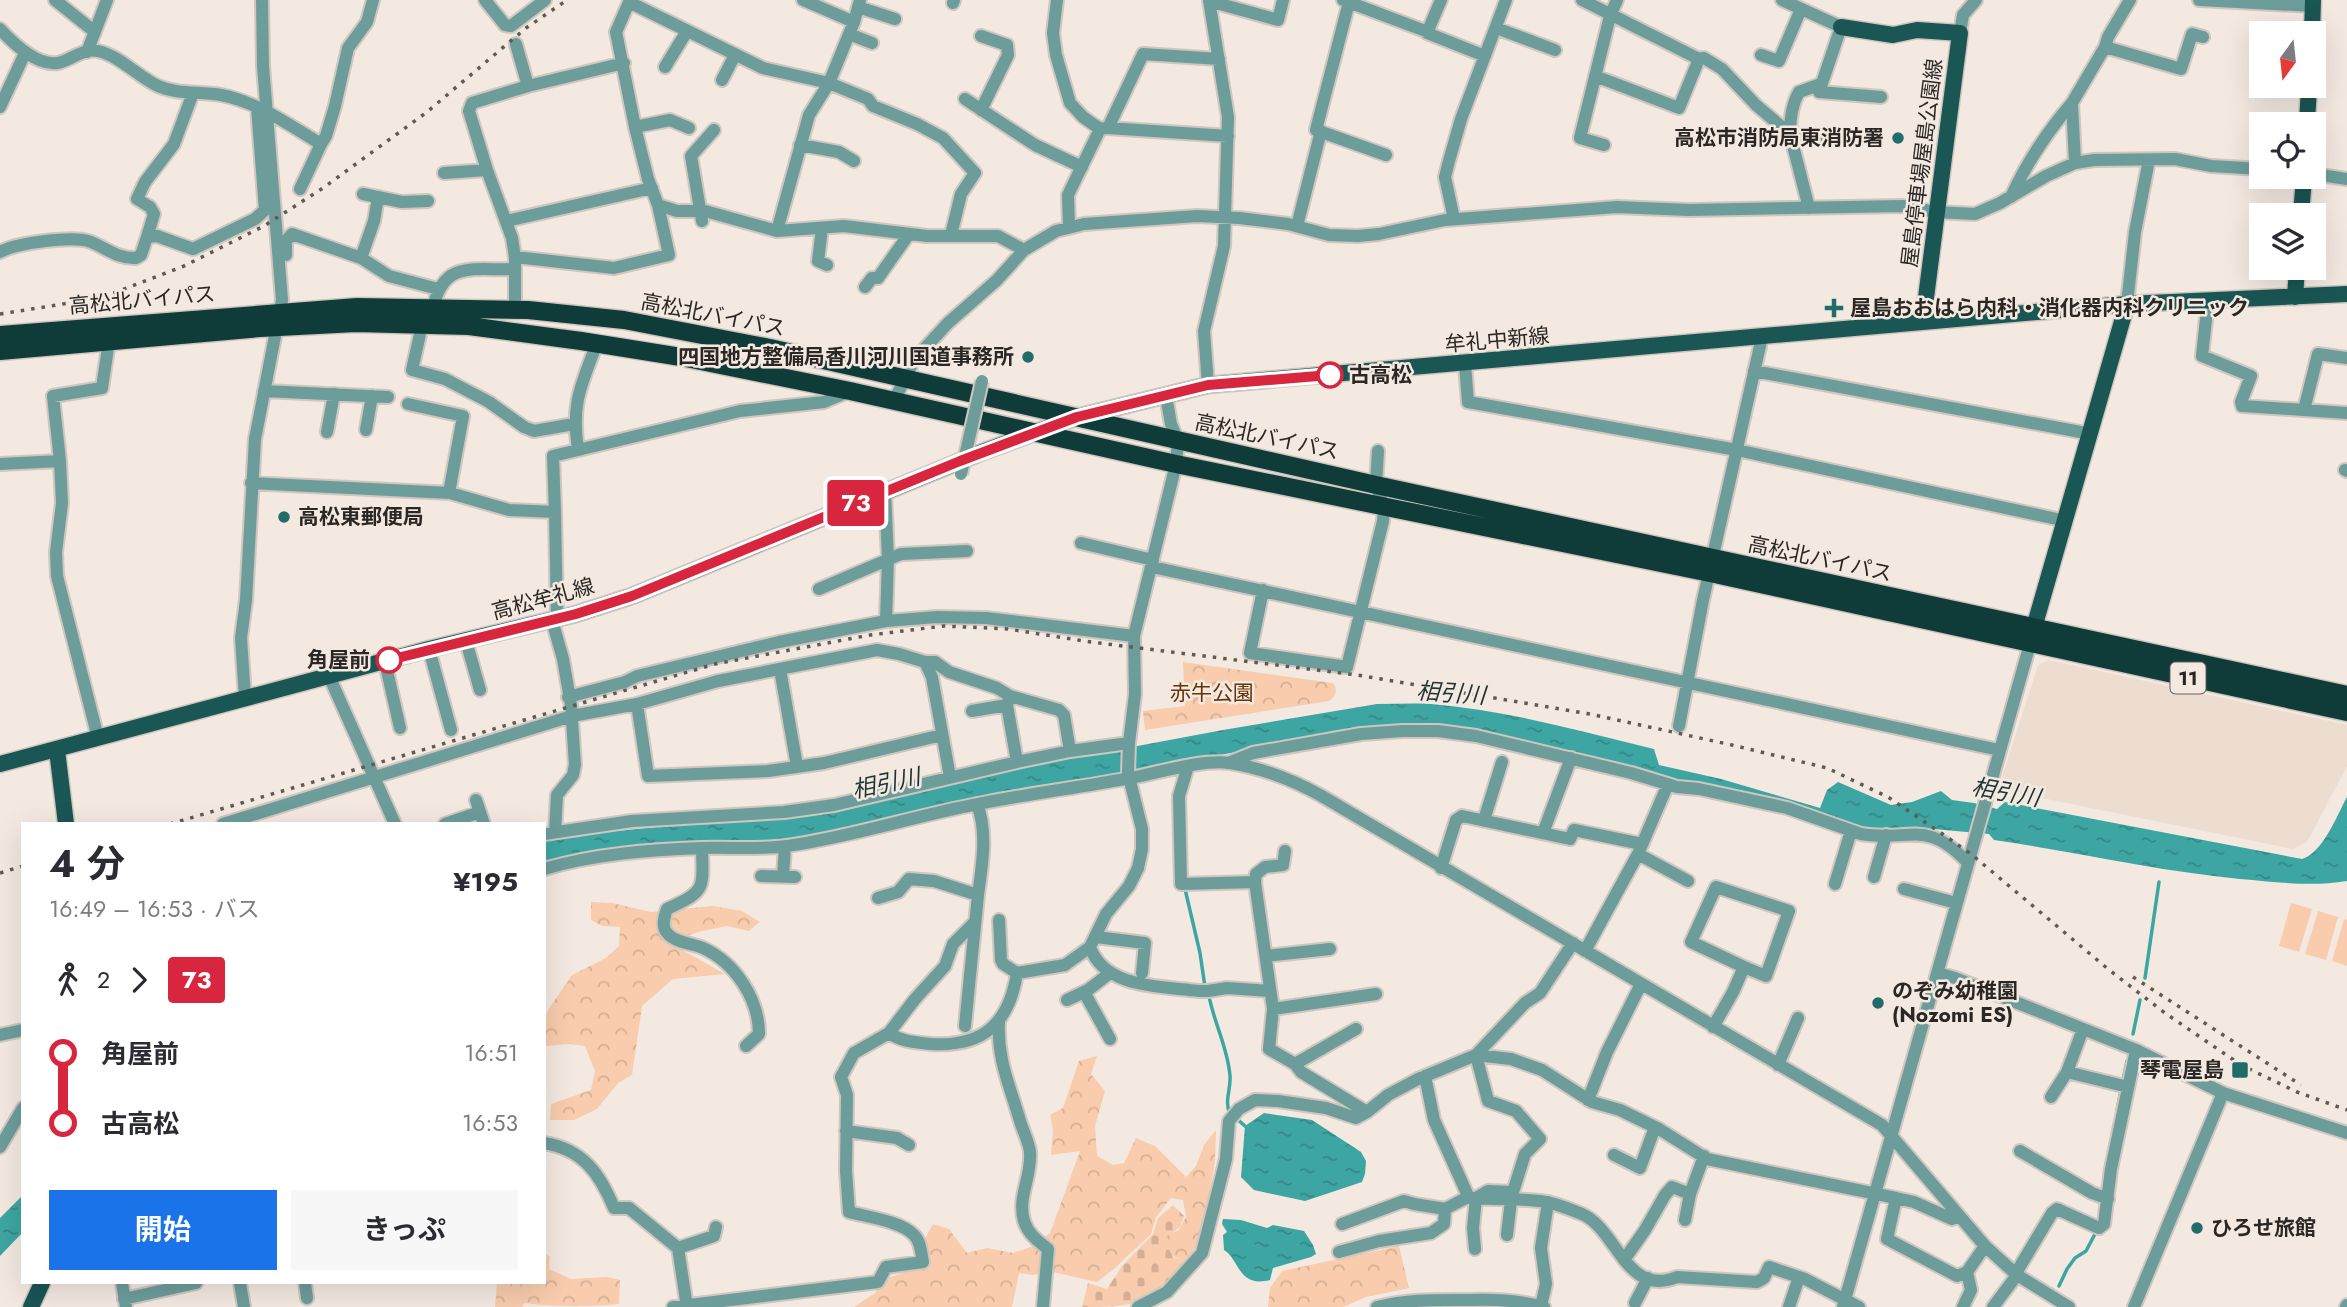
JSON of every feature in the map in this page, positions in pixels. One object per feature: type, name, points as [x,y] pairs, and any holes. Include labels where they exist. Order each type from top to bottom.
[{"type":"highway","name":"高松北バイパス","points":[[0,335],[357,307],[569,313],[676,329],[1376,485],[1712,566],[2032,636],[2347,712]]},
{"type":"highway","name":"高松北バイパス","points":[[0,351],[109,341],[279,313],[356,323],[469,326],[681,357],[850,391],[1384,508],[1712,566]]},
{"type":"highway","name":"高松北バイパス","points":[[2032,636],[2347,695]]},
{"type":"main road","points":[[2312,21],[2313,3]]},
{"type":"main road","name":"屋島停車場屋島公園線","points":[[1841,27],[1893,35],[1917,30],[1960,33],[1923,321]]},
{"type":"main road","points":[[2295,297],[2296,280]]},
{"type":"main road","points":[[1923,321],[2127,304],[2347,294]]},
{"type":"main road","points":[[2032,636],[2127,304]]},
{"type":"main road","name":"牟礼中新線","points":[[1077,417],[1208,385],[1923,321]]},
{"type":"main road","name":"高松牟礼線","points":[[0,764],[429,649],[555,619],[632,596],[885,491],[1077,417]]},
{"type":"main road","points":[[57,750],[66,822]]},
{"type":"main road","points":[[31,1307],[42,1284]]},
{"type":"street","points":[[55,0],[95,32]]},
{"type":"street","points":[[87,52],[107,0]]},
{"type":"street","points":[[147,237],[157,236],[193,249],[255,219],[265,210],[262,0]]},
{"type":"street","points":[[300,189],[326,136],[348,48],[368,22],[373,0]]},
{"type":"street","points":[[485,0],[505,25],[511,26],[545,0]]},
{"type":"street","points":[[803,0],[872,43]]},
{"type":"street","points":[[1057,0],[1053,33],[1056,55],[1070,103],[1083,117],[1104,128],[1228,136]]},
{"type":"street","points":[[1208,385],[1204,331],[1224,246],[1228,136],[1228,117],[1209,1],[1278,20],[1283,0]]},
{"type":"street","points":[[1428,32],[1441,0]]},
{"type":"street","points":[[1454,219],[1445,177],[1461,119],[1506,0]]},
{"type":"street","points":[[1582,0],[1722,69],[1756,105],[1790,134],[1836,136]]},
{"type":"street","points":[[1604,145],[1580,138],[1610,16],[1617,0]]},
{"type":"street","points":[[1782,0],[1841,27],[1819,92],[1881,97]]},
{"type":"street","points":[[1960,33],[1962,15],[1976,0]]},
{"type":"street","points":[[2010,197],[2036,149],[2072,103],[2130,0]]},
{"type":"street","points":[[2199,0],[2313,3]]},
{"type":"street","points":[[433,308],[438,289],[446,278],[458,272],[515,263],[614,268],[669,255],[658,205],[635,127],[616,32],[630,1],[763,68],[829,83],[868,99],[873,106],[943,138],[975,173],[961,194],[951,235]]},
{"type":"street","points":[[1386,155],[1316,130],[1346,1],[1485,56]]},
{"type":"street","points":[[777,231],[809,115],[829,83],[859,4],[895,19]]},
{"type":"street","points":[[1761,55],[1779,61],[1801,9]]},
{"type":"street","points":[[1496,28],[1555,50]]},
{"type":"street","points":[[0,29],[25,53],[43,60],[57,63],[72,55],[95,50],[112,56],[159,87],[219,94],[262,110],[321,144]]},
{"type":"street","points":[[665,68],[687,32]]},
{"type":"street","points":[[2105,47],[2181,69],[2192,34],[2203,37]]},
{"type":"street","points":[[981,36],[1007,45],[1008,55],[981,110]]},
{"type":"street","points":[[0,43],[14,43]]},
{"type":"street","points":[[516,44],[528,86]]},
{"type":"street","points":[[0,107],[25,53]]},
{"type":"street","points":[[1069,228],[1068,195],[1143,54],[1219,59]]},
{"type":"street","points":[[722,80],[735,55]]},
{"type":"street","points":[[1595,76],[1679,108],[1699,59]]},
{"type":"street","points":[[515,310],[512,238],[469,111],[472,103],[528,86],[624,63]]},
{"type":"street","points":[[1809,208],[1790,134],[1799,92],[1821,84]]},
{"type":"street","points":[[0,252],[10,247],[39,242],[88,240],[121,257],[136,258],[141,255],[154,214],[150,207],[137,199],[145,182],[174,144],[193,93]]},
{"type":"street","points":[[965,99],[1035,145],[1082,167]]},
{"type":"street","points":[[2072,103],[2075,163]]},
{"type":"street","points":[[262,110],[279,313]]},
{"type":"street","points":[[635,127],[670,120],[689,128]]},
{"type":"street","points":[[700,216],[691,156],[714,130]]},
{"type":"street","points":[[1297,226],[1321,131]]},
{"type":"street","points":[[800,145],[839,152],[854,161]]},
{"type":"street","points":[[894,401],[914,360],[948,323],[997,280],[1024,250],[1056,231],[1084,223],[1156,217],[1226,217],[1297,226],[1329,235],[1358,236],[1454,219],[1617,207],[1689,210],[1903,206],[1936,212],[1975,214],[2075,163],[2094,160],[2175,159],[2211,166],[2249,168]]},
{"type":"street","points":[[2127,304],[2135,232],[2149,160]]},
{"type":"street","points":[[444,173],[487,170]]},
{"type":"street","points":[[2326,176],[2347,179]]},
{"type":"street","points":[[506,221],[652,188]]},
{"type":"street","points":[[363,194],[402,202],[428,201]]},
{"type":"street","points":[[361,258],[374,221],[378,197]]},
{"type":"street","points":[[658,205],[700,216],[725,215],[777,231],[844,226],[909,234],[998,236],[1024,250]]},
{"type":"street","points":[[822,228],[818,261],[827,265]]},
{"type":"street","points":[[245,698],[241,638],[246,600],[251,483],[255,439],[279,313],[286,294],[286,241],[292,233],[361,258],[390,276],[438,289]]},
{"type":"street","points":[[865,287],[872,278],[878,278],[884,271],[909,234]]},
{"type":"street","points":[[2208,300],[2202,356],[2251,376],[2241,402],[2242,406],[2347,413]]},
{"type":"street","points":[[419,325],[420,334],[412,370],[445,379],[489,402],[534,431],[574,424]]},
{"type":"street","points":[[1679,726],[1762,337]]},
{"type":"street","points":[[98,738],[57,576],[62,503],[53,396],[103,388],[109,341]]},
{"type":"street","points":[[578,450],[574,424],[579,390],[597,343]]},
{"type":"street","points":[[2304,410],[2318,354],[2347,358]]},
{"type":"street","points":[[1465,363],[1468,402],[1737,450],[2066,521]]},
{"type":"street","points":[[1754,371],[2091,434]]},
{"type":"street","points":[[961,474],[982,381]]},
{"type":"street","points":[[264,391],[388,397]]},
{"type":"street","points":[[850,391],[824,402],[740,411],[553,456],[555,619],[572,716],[575,765],[573,775],[557,795],[550,833],[632,821],[784,812],[834,805],[1070,751],[1129,746]]},
{"type":"street","points":[[327,432],[334,394]]},
{"type":"street","points":[[366,430],[372,396]]},
{"type":"street","points":[[1166,396],[1171,424],[1178,441],[1176,464],[1134,636],[1135,694],[1129,746],[1129,776],[1142,830],[1142,849],[1138,868],[1129,886],[1106,914],[1093,942],[1092,953],[1110,973],[1142,983],[1208,992],[1227,988],[1270,992]]},
{"type":"street","points":[[408,404],[463,416],[449,493]]},
{"type":"street","points":[[1263,590],[1250,653],[1347,667],[1374,563],[1384,508],[1376,485],[1378,451]]},
{"type":"street","points":[[0,464],[60,461]]},
{"type":"street","points":[[251,483],[449,493],[509,509],[555,512]]},
{"type":"street","points":[[885,491],[888,559],[886,621]]},
{"type":"street","points":[[1081,543],[1152,564],[1263,590],[1999,750]]},
{"type":"street","points":[[819,589],[901,554],[967,551]]},
{"type":"street","points":[[568,697],[625,682],[637,676],[766,645],[886,621],[937,617],[986,618],[1134,636]]},
{"type":"street","points":[[1844,1303],[2032,636]]},
{"type":"street","points":[[466,641],[480,690]]},
{"type":"street","points":[[429,649],[451,730]]},
{"type":"street","points":[[229,822],[572,716],[637,704],[718,681],[877,650],[935,663],[949,672],[997,688],[1008,700],[1017,762]]},
{"type":"street","points":[[385,662],[400,728]]},
{"type":"street","points":[[925,662],[932,677],[950,777]]},
{"type":"street","points":[[780,669],[796,766]]},
{"type":"street","points":[[329,676],[394,822]]},
{"type":"street","points":[[972,711],[1008,700],[1059,710],[1064,715],[1070,751]]},
{"type":"street","points":[[637,704],[648,776],[768,771],[824,763],[942,735]]},
{"type":"street","points":[[546,869],[594,857],[702,848],[763,849],[785,846],[977,804],[1188,766],[1228,763],[1253,753],[1360,734],[1402,731],[1476,736],[1571,758],[1676,787],[1726,794],[1787,808],[1872,836],[1916,833],[1928,835],[1950,846],[1968,863]]},
{"type":"street","points":[[1543,833],[1571,758]]},
{"type":"street","points":[[1484,820],[1502,762]]},
{"type":"street","points":[[1228,763],[1292,779],[1882,1125],[1985,1245],[2017,1275],[2069,1307]]},
{"type":"street","points":[[1188,766],[1179,796],[1181,884],[1255,882]]},
{"type":"street","points":[[1585,951],[1640,849],[1668,784]]},
{"type":"street","points":[[965,1026],[982,857],[982,817],[977,804]]},
{"type":"street","points":[[451,822],[480,812]]},
{"type":"street","points":[[1441,868],[1456,820],[1462,816],[1570,839],[1574,830],[1640,849],[1688,881]]},
{"type":"street","points":[[1835,884],[1851,831]]},
{"type":"street","points":[[1874,877],[1886,835]]},
{"type":"street","points":[[761,876],[789,876],[785,846]]},
{"type":"street","points":[[702,848],[703,873],[699,890],[692,897],[667,909],[663,926],[666,933],[675,939],[702,948],[720,958],[742,981],[759,1016],[759,1034],[746,1046]]},
{"type":"street","points":[[1285,851],[1283,865],[1265,867],[1256,874],[1255,882],[1273,1009],[1269,1049],[1367,1112]]},
{"type":"street","points":[[878,898],[898,892],[909,879],[934,881],[978,895]]},
{"type":"street","points":[[1716,887],[1789,911],[1766,976],[1744,967],[1691,942],[1716,887]]},
{"type":"street","points":[[1904,889],[1956,903]]},
{"type":"street","points":[[999,920],[1000,960],[1017,973],[1065,965],[1093,942],[1144,943],[1142,973]]},
{"type":"street","points":[[546,1143],[567,1148],[586,1162],[604,1184],[614,1208],[629,1208],[678,1248],[682,1306],[877,1282],[886,1267],[923,1262],[920,1244],[913,1233],[877,1217],[849,1212],[846,1171],[847,1095],[841,1077],[854,1053],[889,1033],[945,966],[954,944],[974,923]]},
{"type":"street","points":[[1138,1307],[1167,1292],[1202,1253],[1226,1159],[1229,1121],[1238,1109],[1255,1100],[1307,1105],[1356,1118],[1388,1095],[1476,1055],[1525,1003],[1540,993],[1573,943]]},
{"type":"street","points":[[1266,956],[1331,949]]},
{"type":"street","points":[[1713,1027],[1744,967]]},
{"type":"street","points":[[1017,973],[1014,996],[999,1022],[998,1039],[1001,1065],[1030,1151],[1029,1168],[1020,1203],[1024,1224],[1031,1236],[1048,1249],[1043,1307]]},
{"type":"street","points":[[1067,1000],[1084,992],[1110,973]]},
{"type":"street","points":[[1938,974],[1955,978],[2136,1050],[2223,1093],[2347,1133]]},
{"type":"street","points":[[1588,1100],[1607,1052],[1640,984]]},
{"type":"street","points":[[1084,992],[1110,1039]]},
{"type":"street","points":[[1273,1009],[1376,994]]},
{"type":"street","points":[[1778,1065],[1798,1018]]},
{"type":"street","points":[[889,1033],[900,1041],[954,1045],[976,1037],[999,1022]]},
{"type":"street","points":[[1295,1064],[1356,1029]]},
{"type":"street","points":[[2051,1097],[2067,1072],[2083,1029]]},
{"type":"street","points":[[0,1035],[21,1030]]},
{"type":"street","points":[[1993,1307],[2017,1275],[2057,1209],[2099,1228],[2104,1224],[2111,1169],[2136,1050]]},
{"type":"street","points":[[1476,1055],[1511,1059],[1542,1070],[1588,1100],[1620,1110],[1719,1163],[1875,1192],[1914,1202],[1952,1219],[1959,1216]]},
{"type":"street","points":[[1342,1224],[1404,1201],[1445,1209],[1488,1191],[1513,1192],[1525,1154],[1540,1139],[1516,1111],[1488,1101],[1476,1055]]},
{"type":"street","points":[[2067,1072],[2129,1087]]},
{"type":"street","points":[[1425,1076],[1434,1120],[1472,1198],[1475,1249]]},
{"type":"street","points":[[2134,1307],[2223,1093]]},
{"type":"street","points":[[0,1147],[21,1111]]},
{"type":"street","points":[[1614,1155],[1640,1168],[1654,1127]]},
{"type":"street","points":[[846,1131],[897,1138],[909,1145]]},
{"type":"street","points":[[2020,1151],[2092,1193],[2108,1199]]},
{"type":"street","points":[[1685,1220],[1690,1194],[1704,1156]]},
{"type":"street","points":[[1624,1260],[1672,1187],[1690,1194]]},
{"type":"street","points":[[1472,1198],[1548,1202],[1594,1221],[1633,1271],[1648,1278],[1757,1282],[1764,1278],[1769,1266],[1799,1277],[1844,1303],[1859,1307]]},
{"type":"street","points":[[1896,1198],[1887,1239],[1956,1276],[1968,1272],[1985,1245]]},
{"type":"street","points":[[1507,1235],[1511,1200]]},
{"type":"street","points":[[1377,1307],[1411,1300],[1433,1299],[1515,1300],[1543,1307],[1546,1284],[1541,1248],[1548,1202]]},
{"type":"street","points":[[1339,1252],[1379,1241],[1431,1233],[1444,1224],[1445,1209]]},
{"type":"street","points":[[678,1248],[714,1236],[716,1227]]},
{"type":"street","points":[[1963,1307],[1971,1290],[1968,1272]]},
{"type":"street","points":[[1789,1307],[1799,1277]]},
{"type":"street","points":[[1635,1303],[1648,1278]]},
{"type":"street","points":[[122,1284],[125,1303],[192,1284]]},
{"type":"street","points":[[240,1284],[244,1307]]},
{"type":"street","points":[[305,1284],[307,1298]]},
{"type":"shaded area","points":[[2049,660],[2347,725],[2347,766],[2307,842],[2293,849],[1998,789],[2038,665]]},
{"type":"green space","name":"赤牛公園","points":[[1183,662],[1333,683],[1336,693],[1329,701],[1145,730],[1143,711],[1185,706]]},
{"type":"green space","points":[[591,902],[612,903],[651,912],[713,906],[742,911],[760,922],[749,931],[727,926],[668,942],[725,974],[673,979],[642,1006],[632,1075],[618,1083],[597,1109],[574,1120],[550,1120],[551,1104],[591,1090],[595,1071],[585,1046],[546,1046],[548,1010],[572,975],[606,958],[619,946],[620,927],[602,926],[591,920]]},
{"type":"green space","points":[[2291,903],[2312,909],[2299,952],[2279,946]]},
{"type":"green space","points":[[2318,911],[2338,917],[2326,960],[2305,954]]},
{"type":"green space","points":[[2344,919],[2347,920],[2347,966],[2332,961]]},
{"type":"green space","points":[[1097,1056],[1091,1074],[1105,1091],[1095,1126],[1097,1156],[1113,1165],[1124,1163],[1136,1138],[1155,1146],[1186,1177],[1196,1166],[1204,1145],[1216,1130],[1215,1161],[1203,1234],[1191,1255],[1184,1261],[1169,1254],[1162,1235],[1178,1231],[1186,1217],[1183,1200],[1171,1198],[1156,1217],[1151,1234],[1097,1282],[1053,1272],[1033,1275],[1019,1273],[1012,1307],[854,1307],[875,1293],[888,1278],[924,1266],[923,1242],[933,1224],[949,1229],[967,1253],[987,1248],[1013,1253],[1033,1246],[1050,1233],[1080,1151],[1051,1155],[1053,1130],[1050,1115],[1063,1108],[1079,1061]]},
{"type":"green space","points":[[1173,1205],[1184,1216],[1180,1227],[1163,1239],[1173,1257],[1184,1261],[1167,1286],[1155,1295],[1135,1303],[1082,1307],[1088,1283],[1107,1289],[1122,1266],[1153,1234],[1158,1218]]},
{"type":"green space","points":[[1399,1246],[1409,1288],[1366,1297],[1343,1307],[1268,1307],[1270,1288],[1282,1271]]},
{"type":"green space","points":[[546,1255],[550,1256],[549,1269],[571,1279],[607,1277],[620,1280],[619,1304],[572,1306],[525,1303],[522,1307],[495,1307],[497,1284],[546,1284]]},
{"type":"water","points":[[1377,704],[1459,707],[1571,728],[1654,749],[1659,765],[1721,779],[1820,808],[1827,790],[1838,782],[1891,805],[1912,802],[1941,791],[1952,800],[1997,809],[2005,802],[2302,859],[2310,855],[2323,841],[2347,797],[2347,881],[2320,884],[2209,876],[1994,840],[1989,834],[1911,827],[1909,831],[1870,832],[1730,789],[1671,779],[1623,764],[1477,732],[1292,742],[1076,781],[826,835],[735,844],[731,840],[687,841],[546,866],[546,840],[557,837],[794,816],[1009,770]]},
{"type":"water","points":[[1264,1113],[1312,1120],[1361,1152],[1366,1161],[1362,1182],[1305,1201],[1254,1190],[1241,1177],[1245,1126]]},
{"type":"water","points":[[21,1197],[21,1234],[0,1256],[0,1218]]},
{"type":"water","points":[[1223,1219],[1241,1220],[1267,1228],[1273,1225],[1304,1231],[1316,1254],[1273,1268],[1270,1280],[1252,1280],[1241,1272],[1224,1250],[1223,1235],[1227,1232],[1222,1224]]},
{"type":"waterway","points":[[2145,978],[2159,882]]},
{"type":"waterway","points":[[1185,889],[1205,987]]},
{"type":"waterway","points":[[1209,996],[1229,1066],[1230,1114]]},
{"type":"waterway","points":[[2133,1034],[2140,1000]]},
{"type":"waterway","points":[[2123,1080],[2127,1061]]},
{"type":"waterway","points":[[2117,1111],[2120,1095]]},
{"type":"waterway","points":[[1237,1119],[1245,1126]]},
{"type":"waterway","points":[[2059,1286],[2067,1269],[2075,1258],[2086,1251],[2095,1234]]},
{"type":"railway","points":[[0,314],[101,298],[184,266],[264,226],[323,188],[427,112],[526,28],[567,0]]},
{"type":"railway","points":[[177,822],[715,664],[870,635],[944,626],[1008,629],[1357,675],[1590,714],[1827,768],[1888,797],[1971,854],[2108,969],[2165,1013],[2241,1065],[2297,1092],[2347,1110]]},
{"type":"railway","points":[[0,873],[21,867]]},
{"type":"railway","points":[[2133,977],[2301,1085]]},
{"type":"bus line","name":"73","points":[[389,660],[576,614],[632,596],[771,537],[1077,417],[1208,385],[1330,375]]},
{"type":"place","name":"高松市消防局東消防署","points":[[1898,138]]},
{"type":"place","name":"屋島おおはら内科・消化器内科クリニック","points":[[1834,308]]},
{"type":"place","name":"四国地方整備局香川河川国道事務所","points":[[1028,357]]},
{"type":"place","name":"古高松","points":[[1330,375]]},
{"type":"place","name":"高松東郵便局","points":[[284,517]]},
{"type":"place","name":"角屋前","points":[[389,660]]},
{"type":"place","name":"のぞみ幼稚園 (Nozomi ES)","points":[[1878,1003]]},
{"type":"place","name":"琴電屋島","points":[[2240,1070]]},
{"type":"place","name":"ひろせ旅館","points":[[2197,1228]]},
{"type":"water label","name":"相引川","points":[[1451,693]]},
{"type":"water label","name":"相引川","points":[[886,783]]},
{"type":"water label","name":"相引川","points":[[2006,792]]}]
